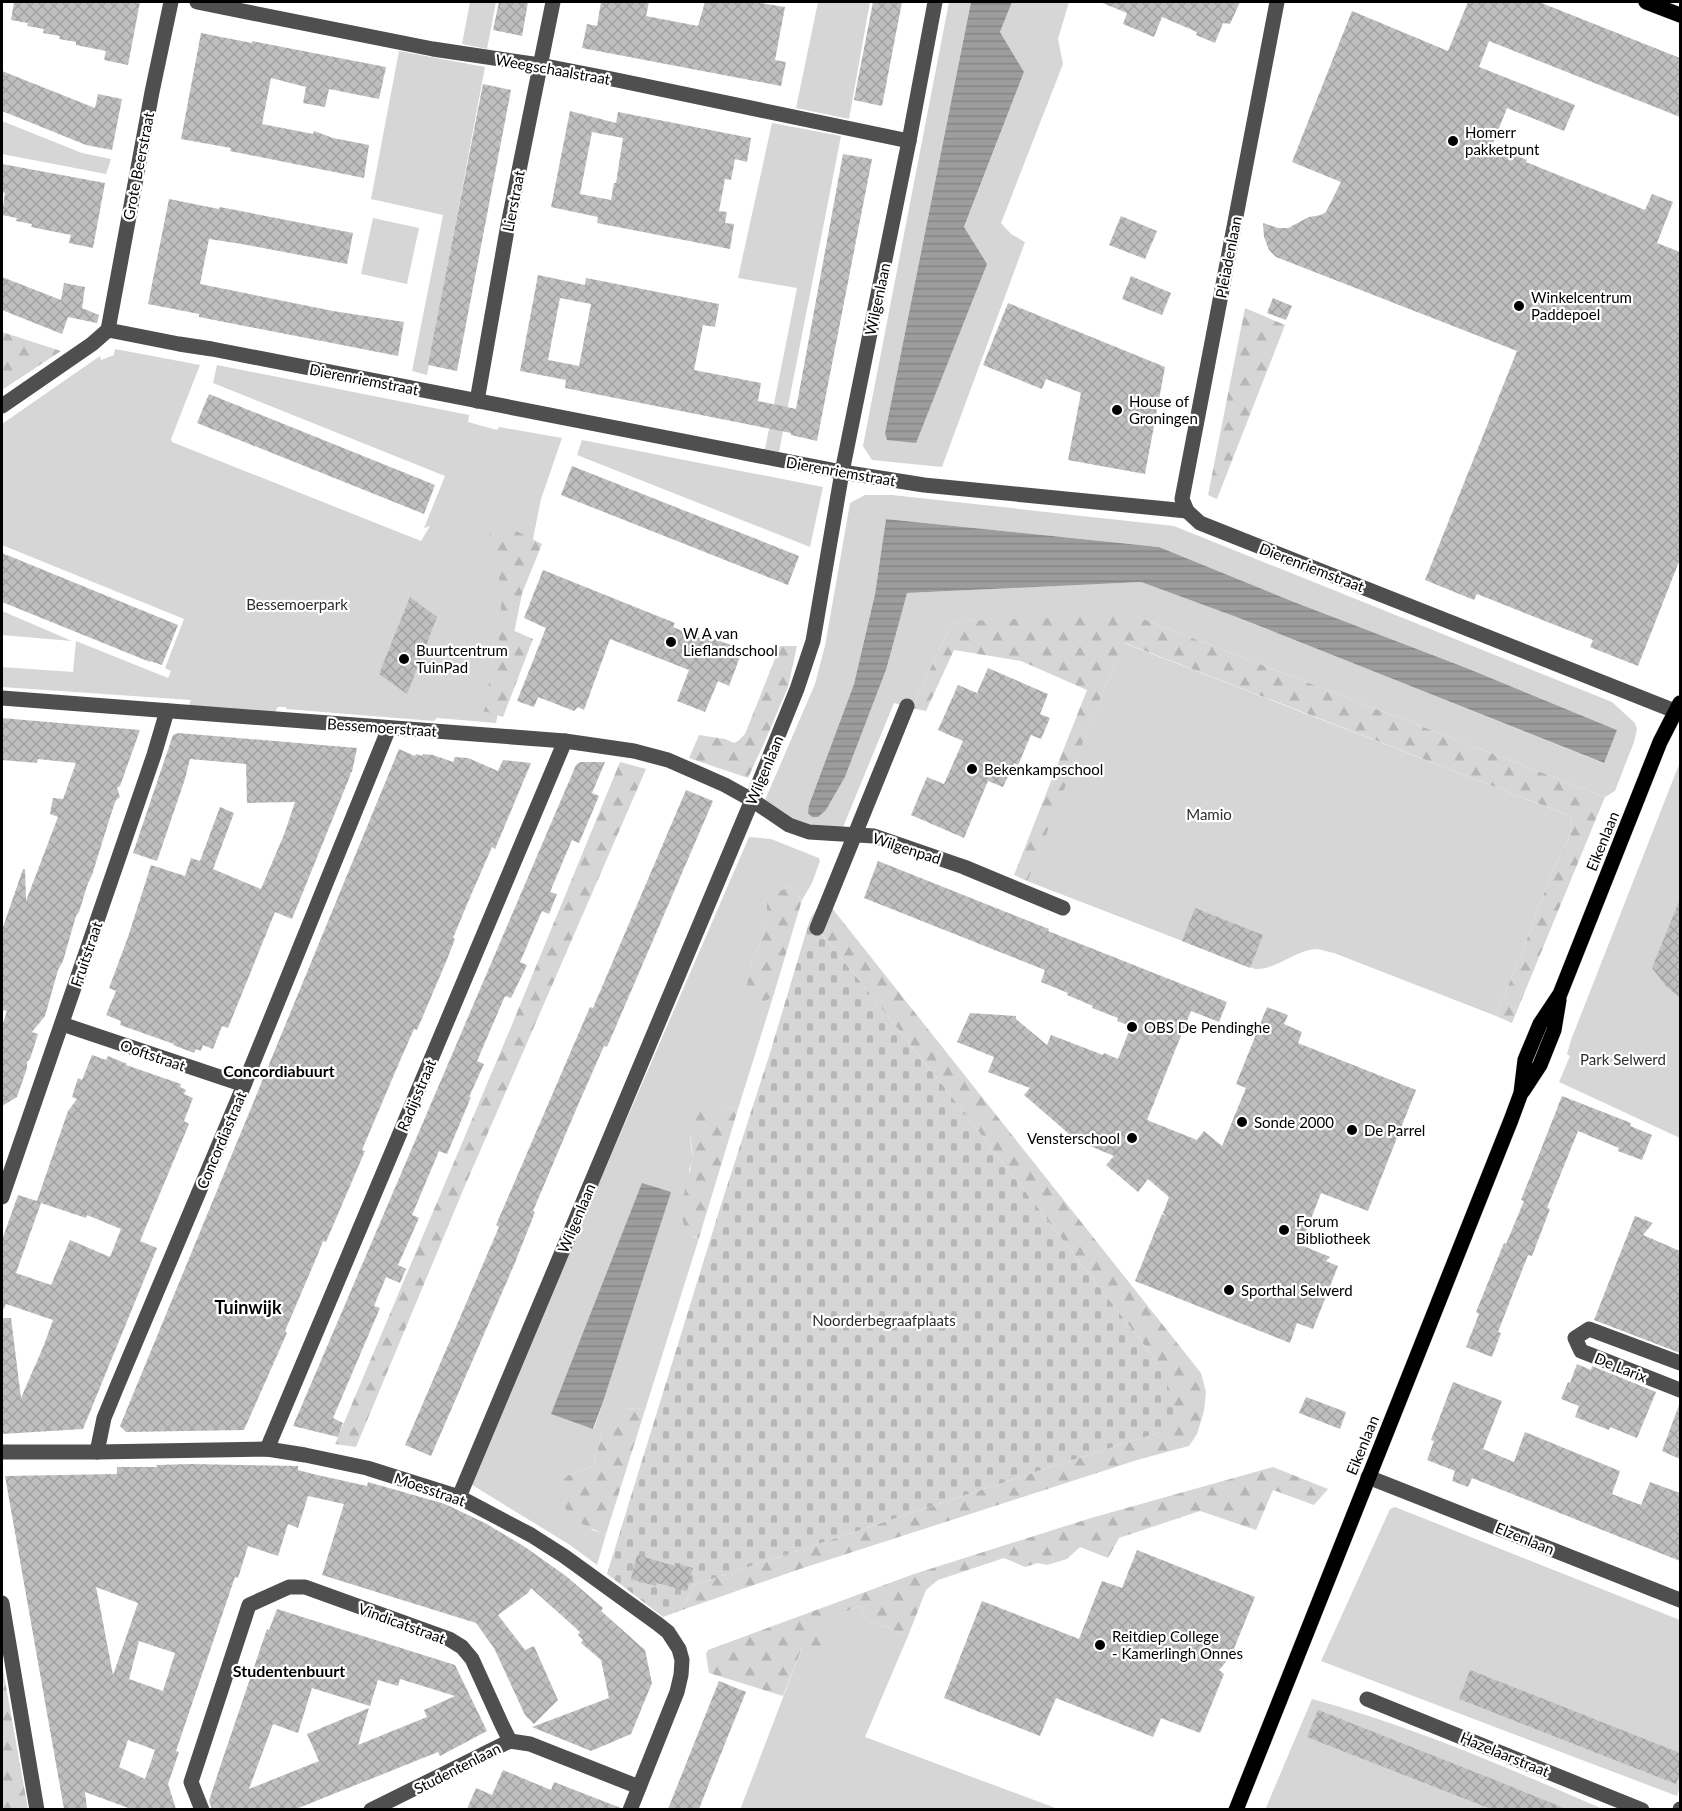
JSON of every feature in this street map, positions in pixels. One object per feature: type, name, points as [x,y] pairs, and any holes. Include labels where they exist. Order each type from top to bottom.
[{"type":"main road","points":[[1646,2],[1680,15]]},
{"type":"main road","name":"Eikenlaan","points":[[1236,1809],[1521,1093],[1525,1060],[1540,1024],[1560,994],[1660,742],[1679,709]]},
{"type":"street","name":"Grote Beerstraat","points":[[108,330],[145,127],[171,2]]},
{"type":"street","name":"Weegschaalstraat","points":[[196,2],[433,49],[540,65],[909,141]]},
{"type":"street","name":"Lierstraat","points":[[477,401],[507,230],[553,2]]},
{"type":"street","name":"Wilgenlaan","points":[[459,1497],[752,800],[797,689],[813,641],[842,472],[935,2]]},
{"type":"street","name":"Pleiadenlaan","points":[[1187,512],[1182,499],[1183,491],[1277,2]]},
{"type":"street","name":"Dierenriemstraat","points":[[108,330],[842,472],[924,485],[1187,512],[1200,523],[1679,709]]},
{"type":"street","points":[[2,406],[92,344],[108,330]]},
{"type":"street","name":"Bessemoerstraat","points":[[2,698],[565,741],[634,751],[668,760],[725,785],[752,800]]},
{"type":"street","points":[[817,928],[907,706]]},
{"type":"street","name":"Fruitstraat","points":[[2,1197],[154,755],[167,711]]},
{"type":"street","name":"Concordiastraat","points":[[97,1452],[104,1418],[114,1392],[244,1086],[389,728]]},
{"type":"street","name":"Radijsstraat","points":[[267,1449],[565,741]]},
{"type":"street","name":"Wilgenpad","points":[[752,800],[789,825],[809,832],[874,836],[964,867],[1063,908]]},
{"type":"street","name":"Ooftstraat","points":[[62,1024],[244,1086]]},
{"type":"street","name":"De Larix","points":[[1680,1364],[1589,1329],[1575,1338],[1581,1351],[1680,1390]]},
{"type":"street","name":"Moesstraat","points":[[2,1452],[267,1449],[367,1468],[459,1497],[531,1535],[658,1623],[668,1632],[679,1649],[682,1666],[679,1685],[630,1809]]},
{"type":"street","name":"Elzenlaan","points":[[1368,1476],[1680,1600]]},
{"type":"street","name":"Vindicatstraat","points":[[201,1809],[191,1782],[249,1605],[289,1587],[305,1587],[449,1639],[462,1647],[472,1659],[510,1741]]},
{"type":"street","points":[[2,1603],[37,1809]]},
{"type":"street","name":"Hazelaarstraat","points":[[1367,1699],[1642,1809]]},
{"type":"street","points":[[510,1741],[530,1744],[639,1787]]},
{"type":"street","name":"Studentenlaan","points":[[372,1809],[510,1741]]},
{"type":"green space","points":[[470,2],[496,2],[487,49],[462,44]]},
{"type":"green space","points":[[818,2],[870,2],[849,119],[796,108]]},
{"type":"green space","points":[[949,2],[971,2],[885,433],[1024,72],[1000,32],[1012,2],[1069,2],[1058,39],[1063,64],[1001,223],[1011,234],[1025,242],[942,467],[872,460],[863,446]]},
{"type":"green space","points":[[399,51],[485,67],[427,375],[412,371],[443,215],[371,199]]},
{"type":"green space","points":[[2,121],[82,153],[111,159],[106,174],[2,154]]},
{"type":"green space","points":[[772,123],[841,136],[779,452],[765,449],[797,288],[738,278]]},
{"type":"green space","points":[[373,218],[419,228],[407,284],[361,274]]},
{"type":"green space","points":[[1245,308],[1285,325],[1217,499],[1208,495]]},
{"type":"green space","points":[[2,332],[61,351],[2,390]]},
{"type":"green space","name":"Bessemoerpark","points":[[115,349],[200,365],[171,439],[172,442],[421,541],[430,526],[424,528],[445,476],[213,383],[217,365],[469,415],[468,422],[497,430],[499,427],[562,438],[541,499],[496,723],[437,718],[434,721],[286,709],[286,707],[278,707],[275,712],[188,707],[191,700],[2,687],[2,667],[73,672],[76,641],[168,678],[171,671],[165,668],[184,619],[2,545],[2,424],[100,356],[101,360],[114,355]]},
{"type":"green space","points":[[582,440],[823,487],[810,547],[577,455]]},
{"type":"green space","points":[[865,495],[892,495],[1174,526],[1612,702],[1635,723],[1637,729],[1634,742],[1615,791],[1605,797],[1138,617],[958,621],[950,627],[912,708],[894,703],[841,832],[834,841],[829,841],[784,823],[762,807],[815,684],[825,646],[850,503]],"holes":[[[886,519],[1159,547],[1617,730],[1603,763],[1239,618],[1141,582],[906,593],[886,670],[845,777],[826,810],[809,805],[854,684],[875,594]]]},
{"type":"green space","points":[[488,525],[506,526],[542,544],[508,628],[533,639],[503,717],[477,709],[497,667],[502,593]]},
{"type":"green space","points":[[2,611],[72,641],[2,635]]},
{"type":"green space","points":[[1138,617],[1605,797],[1512,1023],[1496,1016],[1554,867],[1569,837],[1572,825],[1570,816],[1125,643],[1113,667],[1030,875],[1027,881],[1014,875],[1087,690],[1021,661],[954,650],[926,711],[912,708],[950,627],[958,621]]},
{"type":"green space","name":"Mamio","points":[[1124,643],[1570,816],[1572,825],[1569,837],[1554,867],[1496,1016],[1320,949],[1307,950],[1270,967],[1255,969],[1027,881]]},
{"type":"green space","points":[[780,646],[797,646],[788,687],[748,778],[689,758],[699,735],[725,739],[734,743],[745,734]]},
{"type":"green space","points":[[620,762],[646,769],[464,1188],[356,1447],[335,1444],[511,1027]]},
{"type":"green space","name":"Park Selwerd","points":[[1680,762],[1680,1138],[1559,1082],[1570,1056],[1567,1054],[1571,1040]]},
{"type":"green space","points":[[749,837],[771,839],[819,858],[812,883],[802,900],[789,886],[767,900],[767,924],[749,970],[764,1002],[773,997],[738,1109],[724,1106],[693,1114],[690,1138],[693,1159],[689,1170],[693,1237],[699,1238],[645,1410],[628,1408],[602,1434],[593,1466],[569,1475],[592,1530],[606,1534],[597,1565],[570,1545],[469,1483]],"holes":[[[670,1192],[594,1429],[551,1414]]]},
{"type":"green space","points":[[789,886],[802,900],[773,997],[764,1002],[755,1000],[747,988],[749,970],[767,924],[767,899]]},
{"type":"green space","points":[[824,898],[1201,1373],[1206,1392],[1204,1411],[1197,1434],[1189,1446],[1137,1460],[800,1569],[682,1610],[694,1585],[1160,1432],[1171,1397],[1155,1359],[937,1078],[810,919]]},
{"type":"green space","name":"Noorderbegraafplaats","points":[[810,919],[937,1078],[1155,1359],[1173,1400],[1176,1417],[1174,1425],[1160,1432],[694,1585],[682,1610],[663,1617],[607,1574]]},
{"type":"green space","points":[[709,1106],[738,1109],[699,1238],[684,1226],[682,1216],[693,1156],[690,1120],[695,1110]]},
{"type":"green space","points":[[628,1408],[645,1410],[606,1534],[588,1527],[566,1510],[559,1493],[559,1483],[569,1475],[593,1466],[602,1434],[612,1418]]},
{"type":"green space","points":[[1273,1467],[1328,1489],[1314,1505],[1273,1490],[1256,1530],[1200,1511],[1119,1538],[1108,1558],[1080,1547],[1067,1559],[1047,1565],[1038,1563],[1025,1567],[1004,1558],[938,1580],[926,1590],[908,1636],[867,1620],[860,1606],[829,1618],[824,1652],[803,1645],[783,1696],[709,1673],[706,1654],[708,1650],[914,1574],[1091,1518]]},
{"type":"green space","points":[[1395,1507],[1680,1620],[1680,1786],[1677,1796],[1321,1661],[1390,1509]]},
{"type":"green space","points":[[860,1606],[867,1620],[908,1636],[865,1737],[1058,1809],[740,1810],[803,1645],[828,1618]]},
{"type":"green space","points":[[2,1664],[28,1809],[2,1809]]},
{"type":"green space","points":[[1312,1699],[1423,1735],[1496,1763],[1603,1809],[1265,1810]]},
{"type":"shaded area","points":[[971,2],[1012,2],[1000,32],[1024,72],[964,227],[987,264],[916,443],[887,440],[885,433]]},
{"type":"shaded area","points":[[886,519],[1159,547],[1617,730],[1604,763],[1239,618],[1141,582],[907,593],[886,670],[845,777],[826,810],[818,817],[812,817],[808,813],[809,805],[854,684],[875,594]]},
{"type":"shaded area","points":[[642,1183],[671,1192],[593,1429],[551,1414]]},
{"type":"building","points":[[14,2],[140,2],[128,65],[104,60],[106,51],[76,45],[76,42],[59,39],[60,36],[43,33],[44,29],[11,20]]},
{"type":"building","points":[[499,2],[528,2],[522,36],[493,30]]},
{"type":"building","points":[[601,2],[649,2],[646,16],[698,26],[705,2],[754,2],[785,7],[775,60],[786,62],[781,86],[582,48],[587,24],[597,26]]},
{"type":"building","points":[[873,2],[902,2],[882,106],[854,100]]},
{"type":"building","points":[[1100,2],[1240,2],[1230,24],[1223,23],[1215,43],[1196,35],[1197,32],[1162,17],[1154,37],[1123,24],[1127,13]]},
{"type":"building","points":[[1468,2],[1539,2],[1680,58],[1680,117],[1489,41],[1479,67],[1575,105],[1564,131],[1507,108],[1492,146],[1645,210],[1652,194],[1673,202],[1657,243],[1680,252],[1680,559],[1638,666],[1590,647],[1593,640],[1477,594],[1474,600],[1425,580],[1517,351],[1276,257],[1269,250],[1264,237],[1263,223],[1278,228],[1288,228],[1309,217],[1326,212],[1341,182],[1292,162],[1352,11],[1448,51]]},
{"type":"building","points":[[201,33],[386,67],[379,99],[329,89],[325,107],[303,103],[306,87],[271,78],[262,124],[313,134],[314,131],[333,138],[369,145],[364,178],[181,139]]},
{"type":"building","points":[[2,71],[95,108],[98,94],[122,99],[112,150],[86,145],[2,111]]},
{"type":"building","points":[[483,84],[511,90],[457,371],[428,365]]},
{"type":"building","points":[[570,111],[616,123],[618,112],[751,138],[747,162],[735,159],[731,180],[725,179],[719,211],[727,212],[725,223],[734,224],[730,249],[597,223],[598,217],[551,207]],"holes":[[[592,132],[623,138],[611,200],[580,194]]]},
{"type":"building","points":[[843,154],[872,159],[817,441],[791,435],[791,433],[565,388],[566,380],[520,371],[538,275],[585,285],[586,278],[719,304],[715,327],[703,325],[694,370],[761,383],[758,401],[796,409]],"holes":[[[560,298],[591,304],[579,366],[548,360]]]},
{"type":"building","points":[[2,164],[105,183],[93,248],[69,243],[71,235],[31,227],[32,224],[2,215],[5,193],[2,192]]},
{"type":"building","points":[[169,199],[353,233],[347,264],[209,239],[200,284],[333,311],[404,322],[398,356],[199,317],[199,314],[148,304]]},
{"type":"building","points":[[1121,216],[1157,231],[1145,259],[1109,245]]},
{"type":"building","points":[[1131,276],[1171,293],[1162,315],[1122,299]]},
{"type":"building","points":[[2,277],[61,300],[64,283],[85,287],[82,308],[99,315],[97,323],[68,317],[62,334],[2,310]]},
{"type":"building","points":[[1273,298],[1292,306],[1286,320],[1267,313]]},
{"type":"building","name":"House of Groningen","points":[[1008,303],[1165,367],[1145,474],[1068,460],[1081,393],[1046,379],[1042,389],[983,365]]},
{"type":"building","points":[[209,394],[435,485],[424,514],[197,423]]},
{"type":"building","points":[[572,466],[799,556],[788,585],[561,495]]},
{"type":"building","points":[[2,553],[178,625],[162,665],[2,602]]},
{"type":"building","name":"W A van Lieflandschool","points":[[543,570],[675,623],[673,627],[700,638],[702,634],[733,646],[731,650],[741,654],[729,686],[718,681],[705,712],[677,701],[689,670],[610,639],[584,710],[578,707],[574,711],[538,697],[534,707],[517,701],[546,628],[524,618]]},
{"type":"building","points":[[410,597],[437,617],[407,694],[379,674]]},
{"type":"building","points":[[988,668],[1048,694],[1040,714],[1050,718],[1041,739],[1031,735],[1018,765],[1014,763],[1003,787],[988,781],[964,838],[911,815],[927,777],[944,784],[963,741],[938,730],[958,685],[977,693]]},
{"type":"building","points":[[2,718],[140,730],[120,786],[117,788],[120,797],[116,800],[76,916],[45,1016],[32,1032],[38,1034],[17,1097],[2,1106],[2,1026],[7,1011],[2,1010],[2,927],[23,869],[25,869],[26,901],[58,817],[50,814],[53,798],[63,799],[76,763],[38,759],[37,763],[2,760]]},
{"type":"building","points":[[178,733],[357,748],[352,772],[292,919],[275,912],[228,1028],[222,1026],[213,1049],[203,1045],[201,1051],[196,1049],[194,1053],[120,1025],[121,1021],[106,1015],[116,991],[109,988],[151,865],[185,876],[191,858],[200,861],[220,807],[234,813],[213,869],[261,889],[295,802],[247,803],[246,764],[190,759],[157,861],[133,853],[173,735]]},
{"type":"building","points":[[399,749],[415,756],[416,754],[433,755],[453,762],[455,757],[468,758],[498,771],[503,760],[531,763],[495,849],[492,847],[468,902],[446,962],[417,1030],[414,1029],[396,1070],[362,1150],[365,1151],[326,1242],[323,1241],[285,1331],[287,1333],[244,1430],[126,1432],[120,1426]]},
{"type":"building","points":[[580,762],[605,762],[592,793],[599,796],[579,843],[572,840],[550,892],[557,894],[549,914],[542,911],[520,962],[527,965],[511,998],[505,996],[477,1061],[484,1064],[447,1154],[439,1151],[412,1215],[419,1218],[398,1265],[406,1269],[400,1283],[386,1277],[374,1306],[380,1308],[333,1418],[343,1423],[338,1437],[293,1426],[576,765]]},
{"type":"building","points":[[686,790],[713,801],[607,1047],[604,1046],[578,1105],[533,1211],[535,1212],[514,1265],[431,1456],[405,1445],[499,1227],[496,1225],[590,1007],[593,1008]]},
{"type":"building","name":"Vensterschool","points":[[878,861],[1227,1002],[1219,1022],[1191,1011],[1147,1120],[1197,1140],[1204,1131],[1222,1146],[1246,1088],[1236,1084],[1267,1007],[1288,1015],[1284,1024],[1302,1032],[1298,1043],[1416,1090],[1368,1211],[1321,1193],[1301,1245],[1330,1257],[1326,1261],[1338,1266],[1313,1329],[1297,1323],[1290,1343],[1135,1281],[1162,1214],[1166,1216],[1163,1213],[1169,1197],[1148,1179],[1138,1192],[1106,1165],[1114,1156],[1066,1136],[1068,1133],[1024,1095],[1030,1088],[988,1072],[994,1057],[957,1042],[970,1013],[1016,1016],[1016,1019],[1047,1045],[1051,1035],[1118,1059],[1131,1026],[1067,995],[1068,993],[1041,982],[1045,970],[864,898]]},
{"type":"building","points":[[1680,899],[1680,998],[1666,986],[1652,968]]},
{"type":"building","points":[[1195,908],[1263,935],[1250,968],[1182,941]]},
{"type":"building","points":[[92,1055],[106,1060],[108,1056],[126,1065],[181,1084],[180,1087],[186,1090],[184,1094],[193,1098],[184,1121],[189,1124],[140,1241],[157,1248],[83,1429],[2,1434],[2,1318],[11,1318],[21,1398],[53,1320],[6,1304],[2,1309],[2,1240],[18,1195],[37,1201],[68,1111],[77,1099],[72,1097],[78,1078],[82,1080]],"holes":[[[41,1203],[86,1218],[87,1215],[121,1229],[110,1257],[70,1240],[51,1285],[16,1273]]]},
{"type":"building","points":[[1562,1096],[1631,1123],[1630,1126],[1652,1135],[1642,1160],[1578,1131],[1547,1208],[1550,1209],[1532,1256],[1528,1255],[1498,1332],[1501,1333],[1492,1357],[1466,1347],[1479,1314],[1476,1312],[1524,1201],[1521,1200]]},
{"type":"building","points":[[1635,1216],[1653,1223],[1643,1235],[1680,1251],[1680,1353],[1594,1320]]},
{"type":"building","points":[[1577,1364],[1591,1370],[1592,1366],[1656,1392],[1637,1438],[1575,1417],[1579,1406],[1561,1399]]},
{"type":"building","points":[[1453,1382],[1502,1401],[1483,1449],[1514,1462],[1525,1432],[1620,1471],[1612,1494],[1641,1505],[1650,1482],[1680,1493],[1680,1561],[1472,1478],[1468,1487],[1452,1481],[1455,1471],[1427,1460],[1434,1441],[1431,1440]]},
{"type":"building","points":[[1306,1397],[1346,1412],[1340,1429],[1299,1413]]},
{"type":"building","points":[[1680,1405],[1680,1459],[1662,1451]]},
{"type":"building","points":[[156,1465],[298,1466],[298,1470],[313,1474],[367,1486],[368,1482],[445,1504],[485,1523],[525,1547],[566,1576],[603,1608],[601,1611],[645,1650],[652,1683],[631,1734],[591,1751],[532,1727],[609,1698],[601,1660],[581,1643],[583,1640],[578,1635],[580,1632],[531,1588],[528,1593],[498,1615],[525,1650],[534,1646],[558,1700],[534,1724],[525,1715],[494,1648],[476,1623],[322,1575],[344,1504],[308,1496],[298,1528],[288,1524],[278,1556],[248,1546],[238,1578],[235,1577],[176,1751],[179,1752],[168,1784],[176,1809],[131,1809],[85,1792],[87,1809],[64,1809],[5,1476],[117,1474],[117,1467],[158,1467]],"holes":[[[96,1587],[138,1603],[113,1675],[101,1612]],[[139,1641],[175,1653],[163,1691],[129,1679]],[[128,1740],[155,1750],[145,1779],[119,1767]]]},
{"type":"building","name":"Reitdiep College - Kamerlingh Onnes","points":[[1137,1550],[1255,1597],[1231,1656],[1219,1670],[1224,1674],[1200,1733],[1161,1718],[1153,1737],[1056,1698],[1040,1736],[944,1698],[982,1601],[1079,1639],[1102,1581],[1122,1588]]},
{"type":"building","points":[[637,1555],[675,1566],[675,1563],[693,1568],[687,1591],[631,1579]]},
{"type":"building","points":[[277,1609],[455,1665],[487,1731],[440,1756],[438,1752],[296,1809],[212,1809],[209,1801],[267,1629],[269,1630]],"holes":[[[400,1679],[455,1696],[424,1710],[427,1717],[358,1745],[369,1708],[307,1734],[319,1761],[249,1789],[273,1724],[298,1733],[312,1688],[370,1706],[378,1680],[398,1686]]]},
{"type":"building","points":[[1470,1670],[1680,1753],[1680,1773],[1676,1784],[1459,1699]]},
{"type":"building","points":[[719,1681],[746,1692],[699,1809],[668,1809]]},
{"type":"building","points":[[1318,1710],[1566,1809],[1491,1809],[1307,1737]]},
{"type":"building","points":[[503,1770],[551,1790],[554,1782],[621,1809],[467,1809],[476,1788],[492,1795]]},
{"type":"place","name":"Homerr pakketpunt","points":[[1453,141]]},
{"type":"place","name":"Winkelcentrum Paddepoel","points":[[1519,306]]},
{"type":"place","name":"House of Groningen","points":[[1117,410]]},
{"type":"place","name":"W A van Lieflandschool","points":[[671,642]]},
{"type":"place","name":"Buurtcentrum TuinPad","points":[[404,659]]},
{"type":"place","name":"Bekenkampschool","points":[[972,769]]},
{"type":"place","name":"OBS De Pendinghe","points":[[1132,1027]]},
{"type":"place","name":"Sonde 2000","points":[[1242,1122]]},
{"type":"place","name":"De Parrel","points":[[1352,1130]]},
{"type":"place","name":"Vensterschool","points":[[1132,1138]]},
{"type":"place","name":"Forum Bibliotheek","points":[[1284,1230]]},
{"type":"place","name":"Sporthal Selwerd","points":[[1229,1290]]},
{"type":"place","name":"Reitdiep College - Kamerlingh Onnes","points":[[1100,1645]]},
{"type":"district","name":"Concordiabuurt","points":[[279,1070]]},
{"type":"district","name":"Tuinwijk","points":[[248,1307]]},
{"type":"district","name":"Studentenbuurt","points":[[289,1670]]}]
